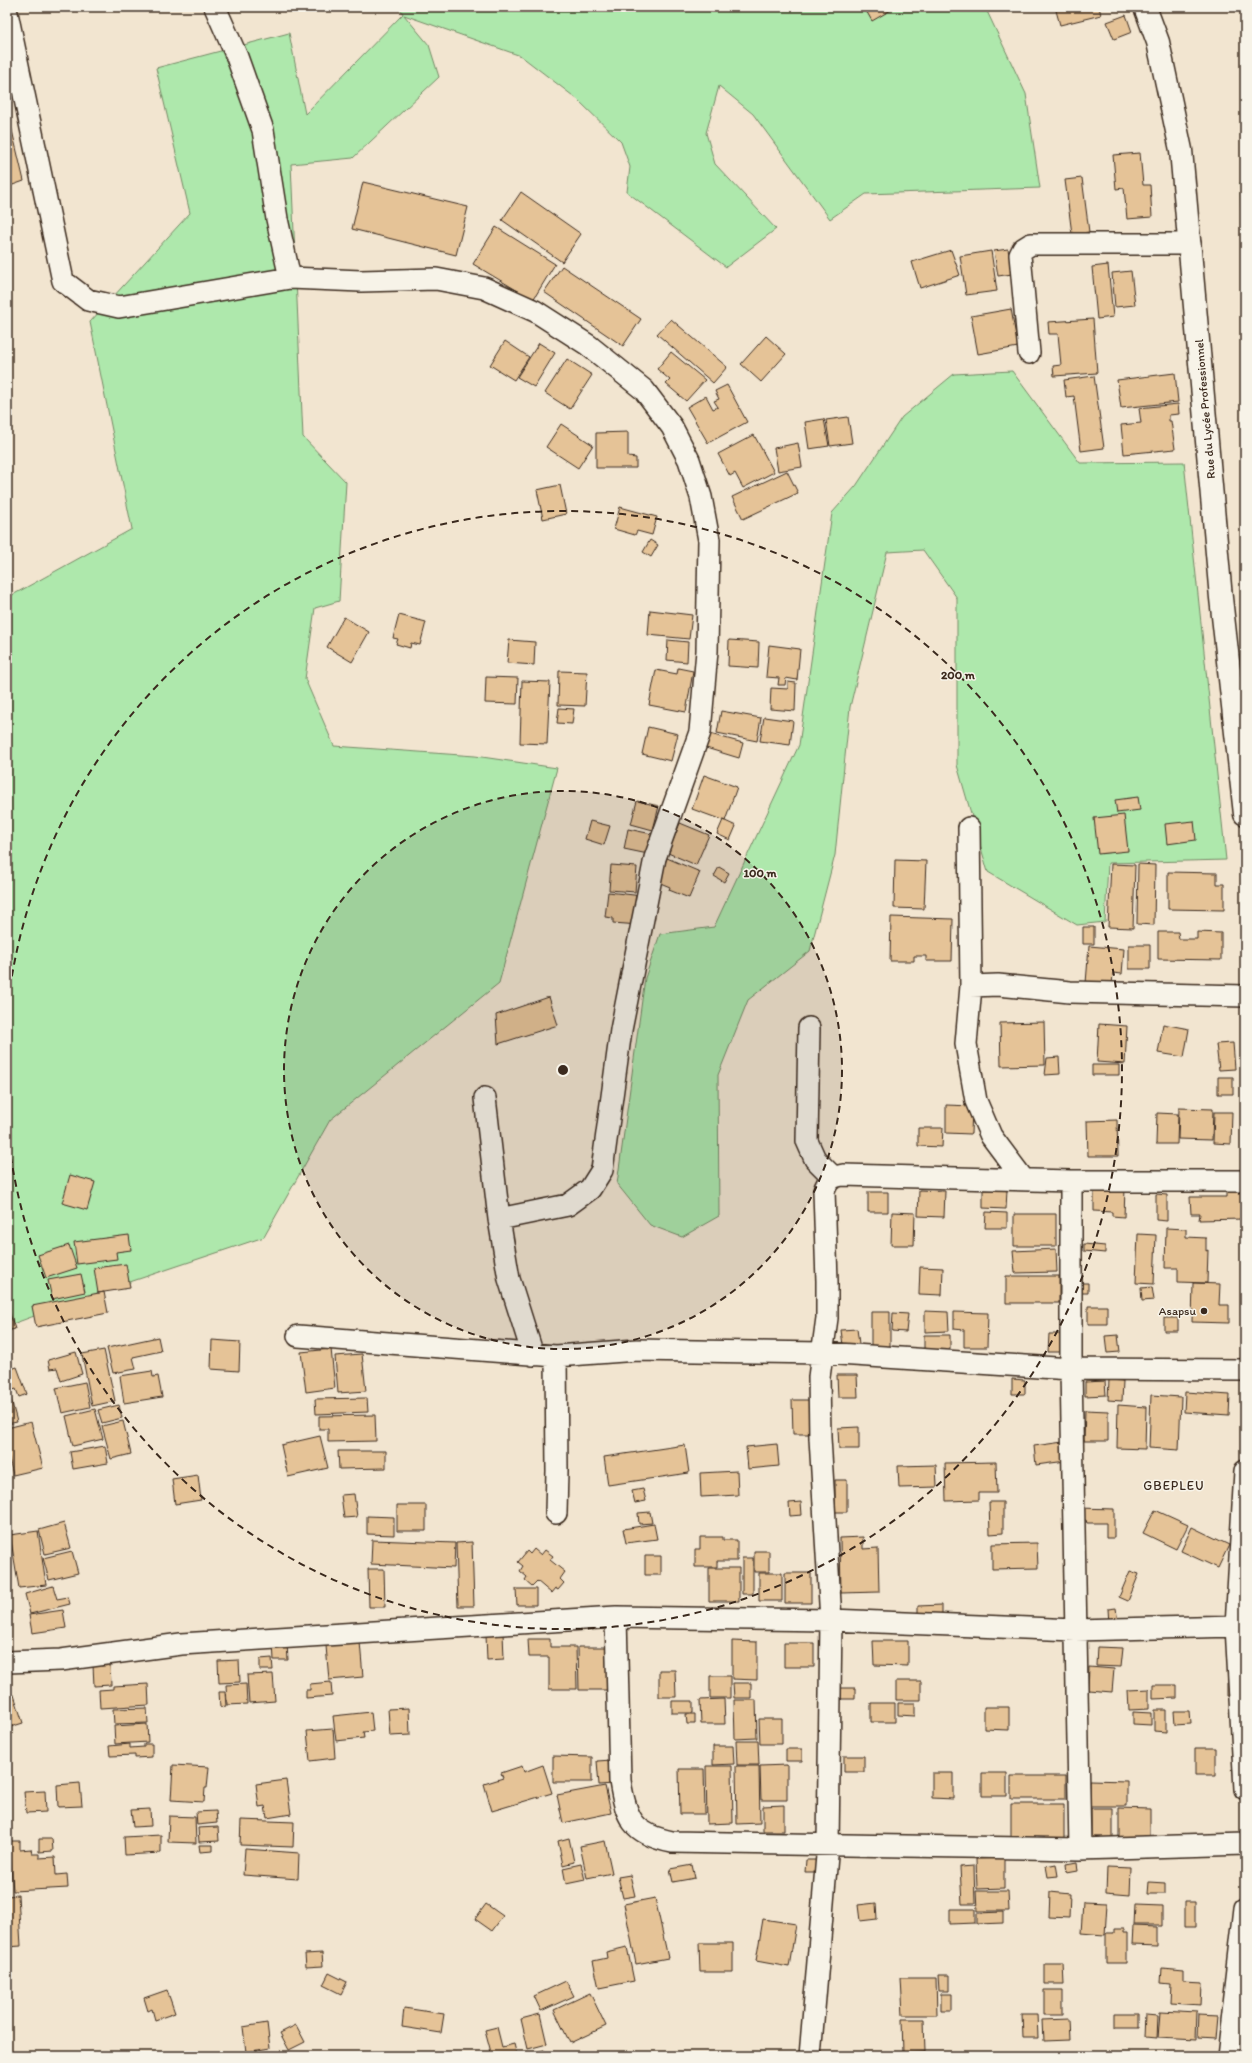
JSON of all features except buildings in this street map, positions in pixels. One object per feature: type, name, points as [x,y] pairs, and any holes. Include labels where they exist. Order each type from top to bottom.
[{"type":"main road","name":"Rue du Lycée Professionnel","points":[[1145,7],[1158,42],[1181,150],[1221,598],[1241,740],[1245,814]]},
{"type":"street","points":[[215,7],[237,57],[263,130],[276,219],[290,278]]},
{"type":"street","points":[[7,14],[63,281],[88,300],[119,307],[290,278],[360,281],[436,279],[484,288],[535,311],[588,345],[644,390],[672,427],[689,460],[701,497],[709,540],[707,651],[700,732],[655,858],[621,1030],[602,1170],[590,1189],[568,1205],[499,1219]]},
{"type":"street","points":[[1029,353],[1020,255],[1031,244],[1190,244]]},
{"type":"street","points":[[969,828],[971,986],[966,1044],[976,1101],[991,1136],[1024,1180]]},
{"type":"street","points":[[971,986],[998,985],[1070,992],[1245,996]]},
{"type":"street","points":[[809,1028],[807,1141],[814,1159],[833,1176]]},
{"type":"street","points":[[485,1098],[499,1219],[509,1278],[533,1355]]},
{"type":"street","points":[[810,2056],[828,1844],[831,1620],[820,1438],[819,1377],[827,1318],[824,1191],[827,1182],[833,1176],[843,1175],[1071,1181],[1245,1181]]},
{"type":"street","points":[[1071,1181],[1075,1630],[1080,1848]]},
{"type":"street","points":[[298,1336],[556,1356],[637,1350],[823,1353],[1072,1369],[1245,1370]]},
{"type":"street","points":[[556,1356],[556,1513]]},
{"type":"street","points":[[1245,1471],[1236,1626],[1245,1789]]},
{"type":"street","points":[[616,1617],[620,1781],[624,1805],[629,1819],[638,1829],[656,1839],[672,1842],[1080,1848],[1245,1844]]},
{"type":"street","points":[[7,1662],[61,1660],[181,1644],[616,1617],[831,1620],[1075,1630],[1236,1626]]},
{"type":"street","points":[[1228,2056],[1245,1908]]},
{"type":"green space","points":[[399,7],[985,7],[1026,94],[1040,188],[866,194],[830,219],[753,114],[719,86],[706,133],[715,164],[776,229],[726,267],[627,192],[630,167],[621,142],[577,99],[521,56],[404,15],[429,45],[439,77],[353,158],[291,164],[303,437],[346,482],[339,601],[315,608],[305,679],[334,746],[475,756],[557,768],[499,983],[330,1120],[264,1237],[97,1293],[7,1326],[7,598],[132,529],[90,322],[190,213],[156,68],[289,33],[305,114],[403,14]]},
{"type":"green space","points":[[1240,183],[1245,183],[1245,274]]},
{"type":"green space","points":[[1012,371],[1080,463],[1184,462],[1226,860],[1108,863],[1105,922],[1077,925],[988,872],[957,765],[957,598],[923,550],[887,552],[850,707],[835,855],[810,951],[748,1000],[718,1075],[719,1216],[682,1237],[650,1225],[617,1184],[645,978],[660,934],[714,927],[799,745],[832,513],[856,486],[902,417],[954,374]]},
{"type":"place","name":"Asapsu","points":[[1204,1311]]},
{"type":"district","name":"GBEPLEU","points":[[1174,1485]]}]
